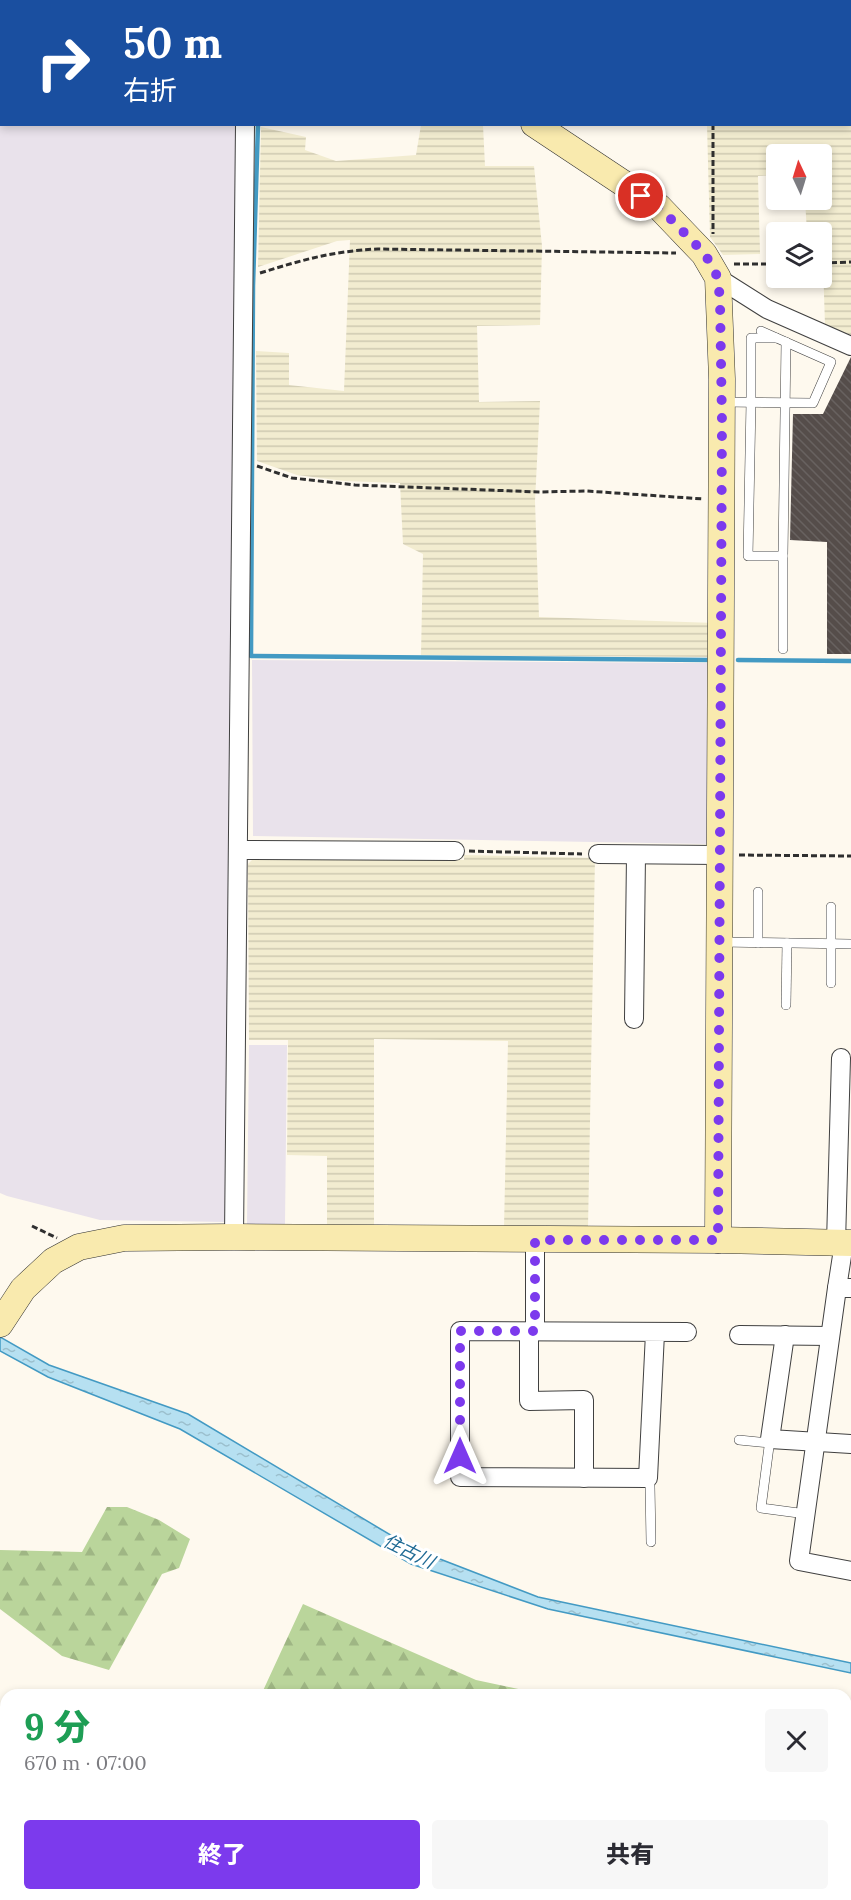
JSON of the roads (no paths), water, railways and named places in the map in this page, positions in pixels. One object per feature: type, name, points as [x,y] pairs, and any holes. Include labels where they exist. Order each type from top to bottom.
[{"type":"street","points":[[234,1237],[245,126]]},
{"type":"street","points":[[537,126],[659,207],[705,254],[718,278],[722,402],[718,1240]]},
{"type":"street","points":[[718,278],[767,309],[851,346]]},
{"type":"street","points":[[238,850],[455,851]]},
{"type":"street","points":[[598,854],[720,855]]},
{"type":"street","points":[[634,1019],[636,855]]},
{"type":"street","points":[[841,1058],[844,1288],[830,1336],[799,1561],[851,1571]]},
{"type":"street","points":[[6,1315],[23,1289],[52,1261],[79,1247],[124,1238],[718,1240],[844,1243]]},
{"type":"street","points":[[535,1240],[529,1401],[584,1400],[584,1478]]},
{"type":"street","points":[[656,1333],[648,1478],[460,1477],[460,1331],[687,1332]]},
{"type":"street","points":[[739,1335],[830,1336]]},
{"type":"street","points":[[785,1335],[770,1441],[851,1444]]},
{"type":"lane","points":[[722,402],[813,403],[831,362],[761,331]]},
{"type":"lane","points":[[776,338],[751,338],[748,556],[783,556]]},
{"type":"lane","points":[[783,649],[786,342]]},
{"type":"lane","points":[[758,892],[758,943]]},
{"type":"lane","points":[[831,908],[831,983]]},
{"type":"lane","points":[[720,942],[851,944]]},
{"type":"lane","points":[[786,1005],[787,943]]},
{"type":"lane","points":[[739,1440],[770,1441],[760,1508],[806,1514]]},
{"type":"lane","points":[[648,1478],[651,1542]]},
{"type":"water","name":"住古川","points":[[0,1337],[49,1365],[188,1414],[414,1549],[538,1597],[851,1663],[851,1673],[548,1609],[411,1564],[180,1429],[48,1377],[0,1351]]},
{"type":"waterway","points":[[258,126],[253,286],[251,656],[708,660]]},
{"type":"waterway","points":[[738,660],[851,661]]}]
